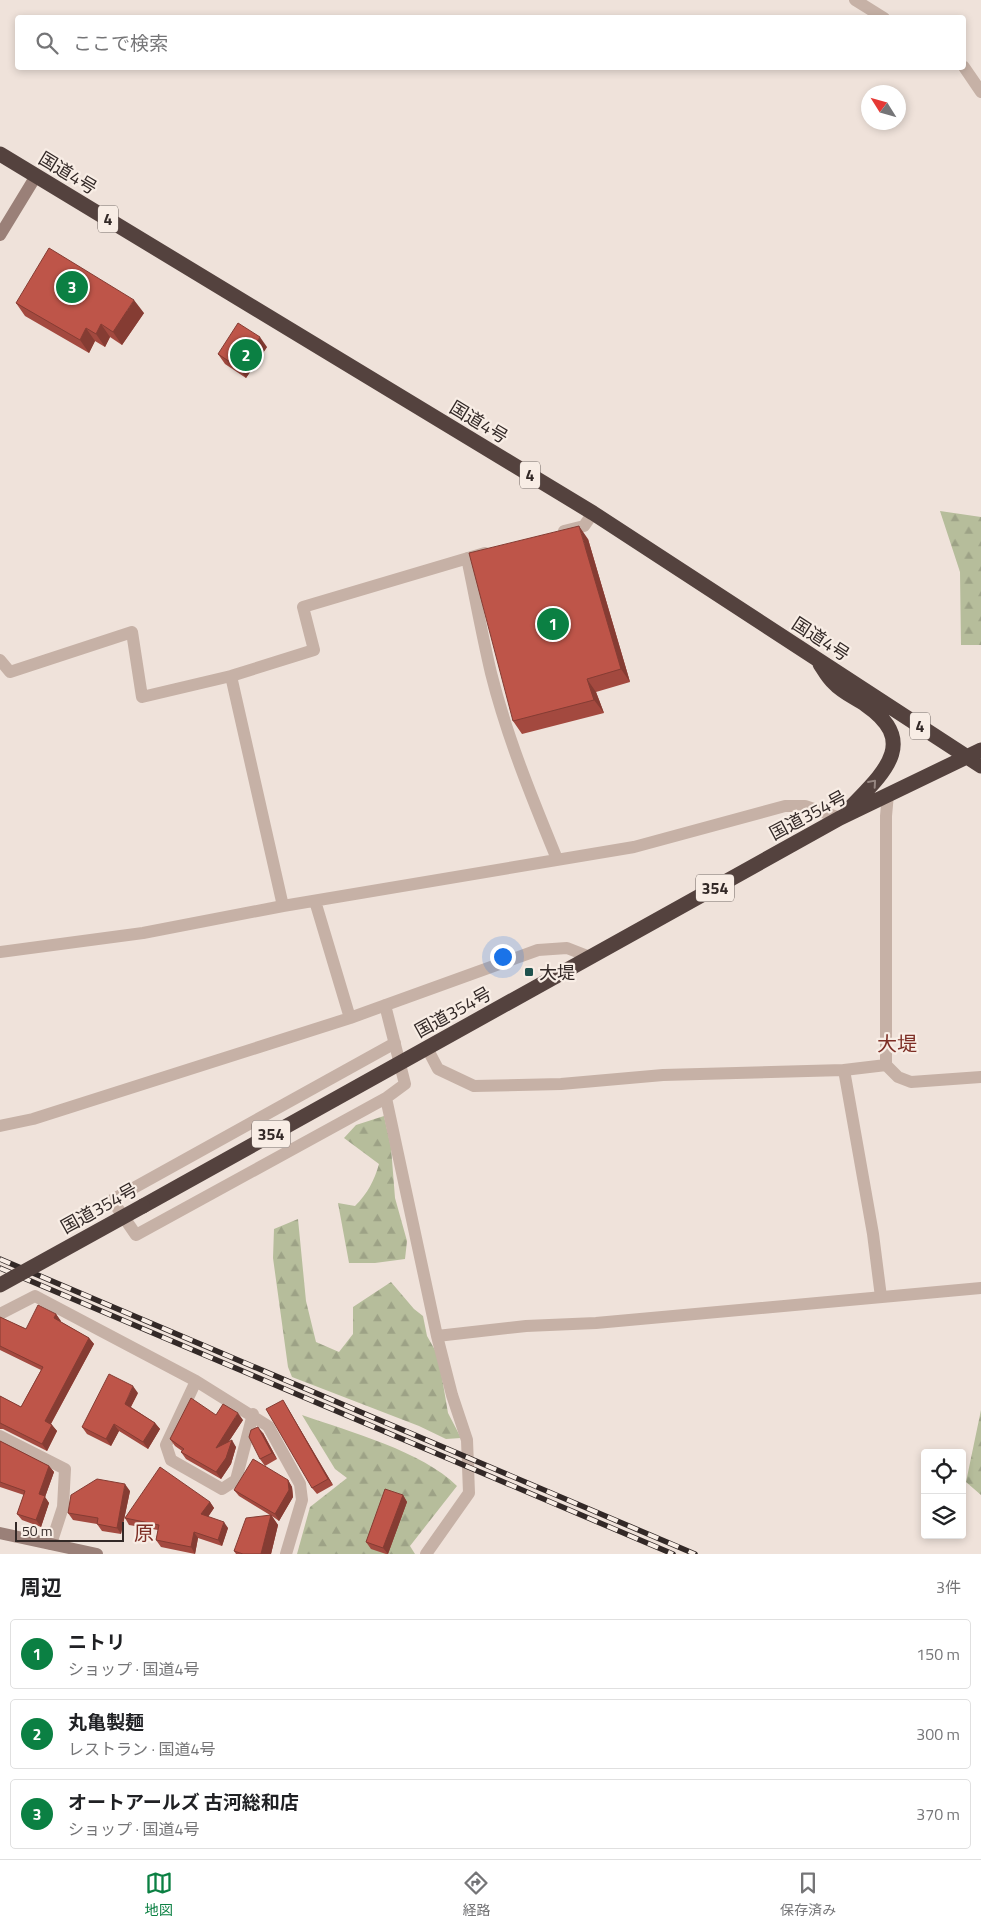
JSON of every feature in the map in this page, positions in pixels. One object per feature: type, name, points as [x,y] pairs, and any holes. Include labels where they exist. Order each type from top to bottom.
[{"type":"highway","name":"国道4号","points":[[0,154],[593,513],[981,766]]},
{"type":"highway","points":[[815,657],[834,684],[868,706],[884,721],[894,740],[894,750],[884,770],[840,818]]},
{"type":"highway","name":"国道354号","points":[[0,1285],[840,818],[981,750]]},
{"type":"main road","points":[[0,235],[36,176]]},
{"type":"main road","points":[[0,1534],[97,1554]]},
{"type":"street","points":[[855,0],[879,15]]},
{"type":"street","points":[[966,70],[981,92]]},
{"type":"street","points":[[548,536],[584,526],[593,513]]},
{"type":"street","points":[[0,660],[10,672],[132,632],[142,697],[231,676],[314,650],[303,607],[494,550]]},
{"type":"street","points":[[467,558],[492,673],[509,733],[526,784],[557,859]]},
{"type":"street","points":[[231,676],[282,906]]},
{"type":"street","points":[[888,794],[886,816],[886,1065],[898,1077],[911,1082],[981,1076]]},
{"type":"street","points":[[0,952],[142,932],[282,906],[634,847],[785,806],[805,806],[840,818]]},
{"type":"street","points":[[315,901],[350,1018]]},
{"type":"street","points":[[0,1126],[33,1119],[350,1018],[538,950],[567,948],[590,957]]},
{"type":"street","points":[[385,1005],[395,1043],[405,1084],[386,1098],[136,1235],[112,1200],[395,1043]]},
{"type":"street","points":[[426,1048],[438,1070],[474,1086],[561,1084],[663,1075],[844,1070],[886,1065]]},
{"type":"street","points":[[844,1070],[873,1234],[881,1297]]},
{"type":"street","points":[[386,1098],[437,1336],[452,1395],[467,1440],[469,1493],[426,1554]]},
{"type":"street","points":[[437,1336],[526,1326],[596,1323],[981,1288]]},
{"type":"street","points":[[0,1314],[35,1296],[196,1381],[253,1414],[268,1426],[300,1484],[302,1500],[286,1554]]},
{"type":"street","points":[[196,1381],[166,1445],[171,1460],[222,1489],[236,1480],[253,1414]]},
{"type":"street","points":[[0,1436],[64,1469],[63,1508],[51,1544]]},
{"type":"green space","points":[[940,511],[981,517],[981,645],[961,645],[960,572]]},
{"type":"green space","points":[[384,1116],[391,1147],[395,1198],[407,1241],[405,1259],[375,1263],[349,1263],[338,1203],[355,1206],[370,1186],[379,1164],[344,1138],[356,1125]]},
{"type":"green space","points":[[298,1219],[306,1301],[316,1342],[339,1352],[353,1334],[353,1307],[391,1282],[414,1309],[423,1316],[427,1336],[435,1350],[440,1366],[448,1413],[461,1438],[446,1439],[419,1426],[292,1377],[288,1367],[273,1258],[274,1229]]},
{"type":"green space","points":[[981,1410],[981,1495],[966,1482]]},
{"type":"green space","points":[[302,1415],[405,1453],[425,1463],[457,1486],[410,1546],[415,1554],[297,1554],[310,1507],[347,1478],[335,1469]]},
{"type":"building","points":[[49,248],[134,300],[113,332],[101,324],[96,334],[86,328],[80,340],[16,303]]},
{"type":"building","points":[[238,323],[260,337],[239,368],[218,354]]},
{"type":"building","points":[[579,526],[621,669],[587,679],[594,700],[513,721],[469,553]]},
{"type":"building","points":[[38,1305],[56,1314],[54,1318],[89,1338],[45,1421],[52,1425],[42,1444],[0,1423],[0,1396],[21,1407],[43,1367],[0,1346],[0,1317],[26,1329]]},
{"type":"building","points":[[109,1374],[133,1386],[125,1404],[155,1423],[143,1442],[114,1424],[106,1439],[82,1427]]},
{"type":"building","points":[[191,1398],[216,1415],[223,1404],[238,1413],[216,1448],[232,1440],[226,1458],[216,1472],[181,1452],[184,1449],[170,1439]]},
{"type":"building","points":[[283,1400],[328,1479],[312,1488],[266,1409]]},
{"type":"building","points":[[258,1427],[272,1453],[260,1459],[249,1437],[251,1430]]},
{"type":"building","points":[[0,1441],[49,1466],[39,1494],[45,1496],[36,1520],[17,1514],[25,1491],[0,1482]]},
{"type":"building","points":[[253,1459],[288,1480],[289,1490],[275,1514],[234,1490]]},
{"type":"building","points":[[160,1467],[210,1502],[201,1514],[224,1522],[218,1540],[194,1532],[191,1547],[156,1540],[159,1525],[125,1518]]},
{"type":"building","points":[[97,1479],[125,1484],[117,1528],[97,1524],[98,1518],[68,1513],[71,1495]]},
{"type":"building","points":[[385,1489],[403,1495],[383,1548],[366,1542]]},
{"type":"building","points":[[271,1515],[261,1554],[243,1554],[234,1551],[246,1518]]},
{"type":"railway","points":[[0,1259],[695,1554]]},
{"type":"railway","points":[[0,1268],[673,1554]]},
{"type":"place","name":"オートアールズ 古河総和店","points":[[72,287]]},
{"type":"place","name":"丸亀製麺","points":[[246,355]]},
{"type":"place","name":"ニトリ","points":[[553,624]]},
{"type":"place","name":"大堤","points":[[529,972]]},
{"type":"district","name":"大堤","points":[[897,1043]]},
{"type":"district","name":"原","points":[[144,1532]]}]
